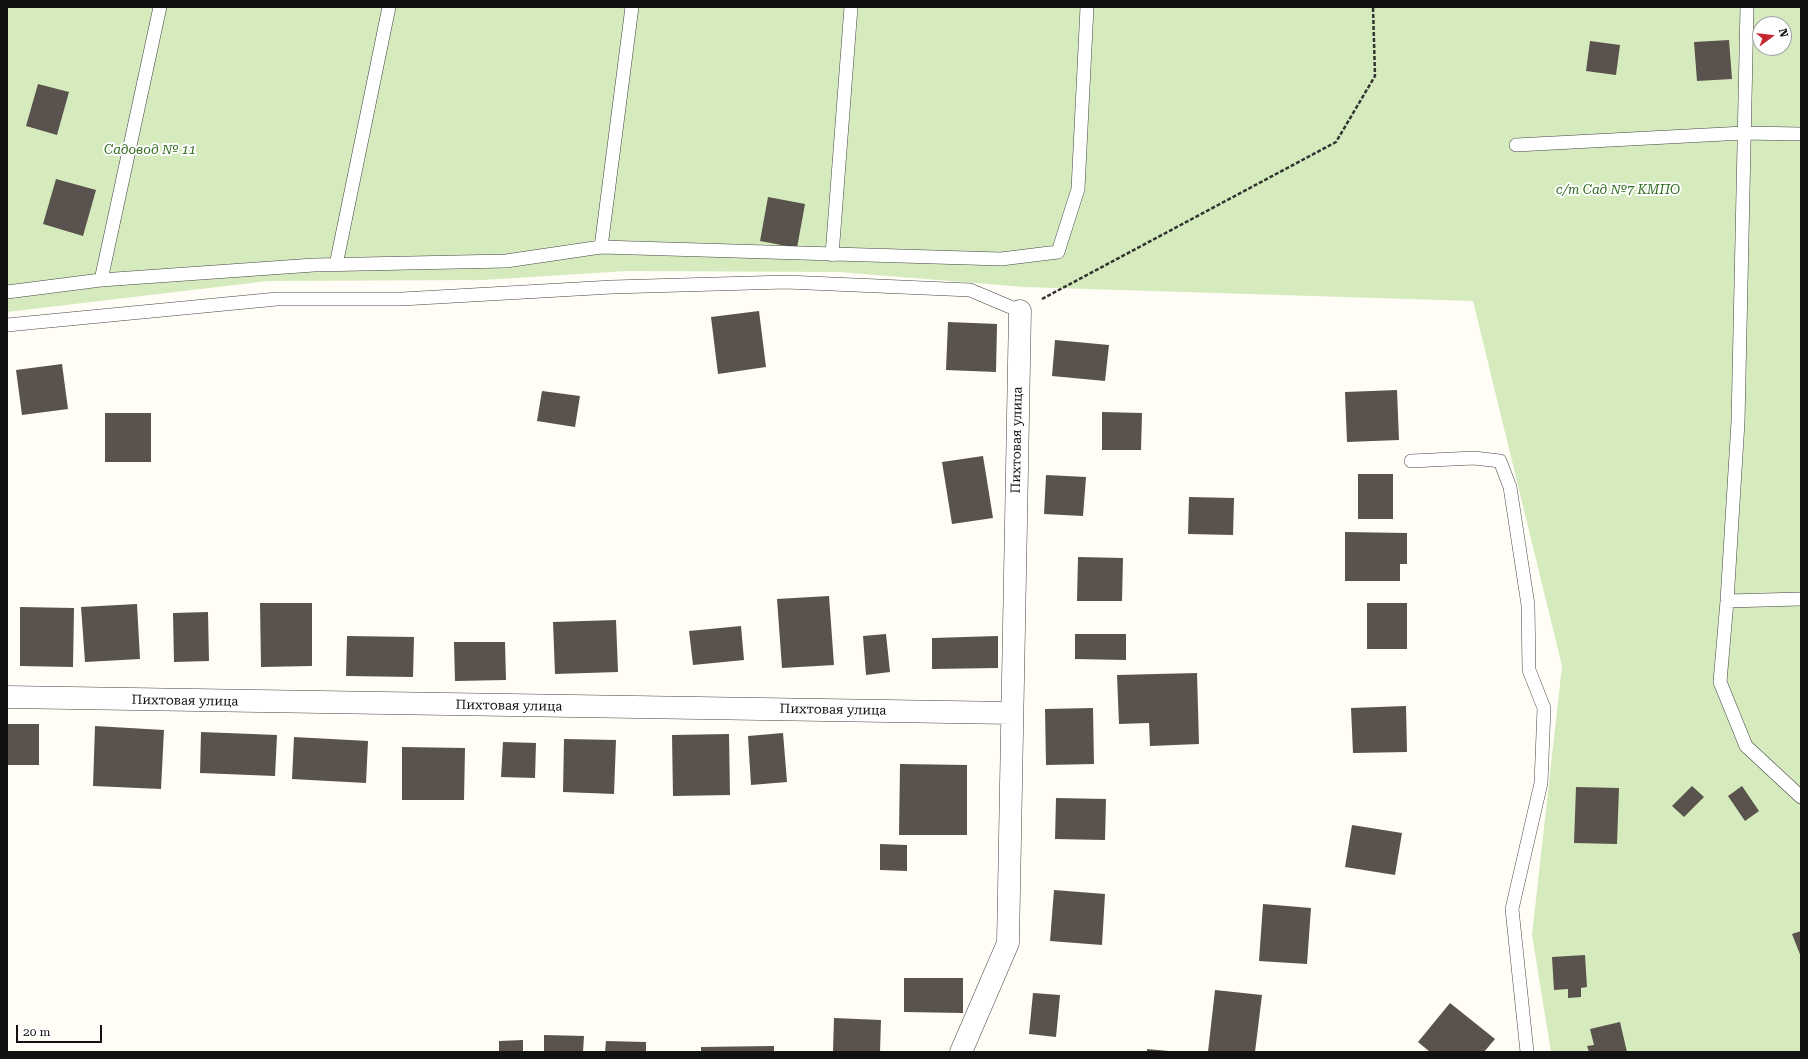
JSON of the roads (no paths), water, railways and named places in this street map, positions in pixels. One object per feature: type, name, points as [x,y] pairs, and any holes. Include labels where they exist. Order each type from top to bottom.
[{"type":"street","name":"Пихтовая улица","points":[[961,1052],[1008,943],[1020,311]]},
{"type":"street","name":"Пихтовая улица","points":[[7,697],[1012,713]]},
{"type":"lane","points":[[101,280],[160,7]]},
{"type":"lane","points":[[336,265],[389,7]]},
{"type":"lane","points":[[601,247],[632,7]]},
{"type":"lane","points":[[832,255],[851,7]]},
{"type":"lane","points":[[7,292],[101,280],[336,265],[506,261],[601,247],[1001,259],[1058,252],[1078,189],[1087,7]]},
{"type":"lane","points":[[1747,7],[1738,422],[1727,601],[1720,682],[1746,746],[1801,797]]},
{"type":"lane","points":[[1516,145],[1744,133],[1801,134]]},
{"type":"lane","points":[[7,325],[277,300],[402,299],[612,287],[786,282],[970,290],[1020,311]]},
{"type":"lane","points":[[1411,461],[1474,458],[1500,461],[1510,487],[1528,605],[1528,670],[1544,708],[1541,783],[1512,909],[1527,1052]]},
{"type":"lane","points":[[1727,601],[1801,600]]},
{"type":"park label","name":"Садовод № 11","points":[[150,150]]},
{"type":"park label","name":"с/т Сад №7 КМПО","points":[[1618,190]]}]
